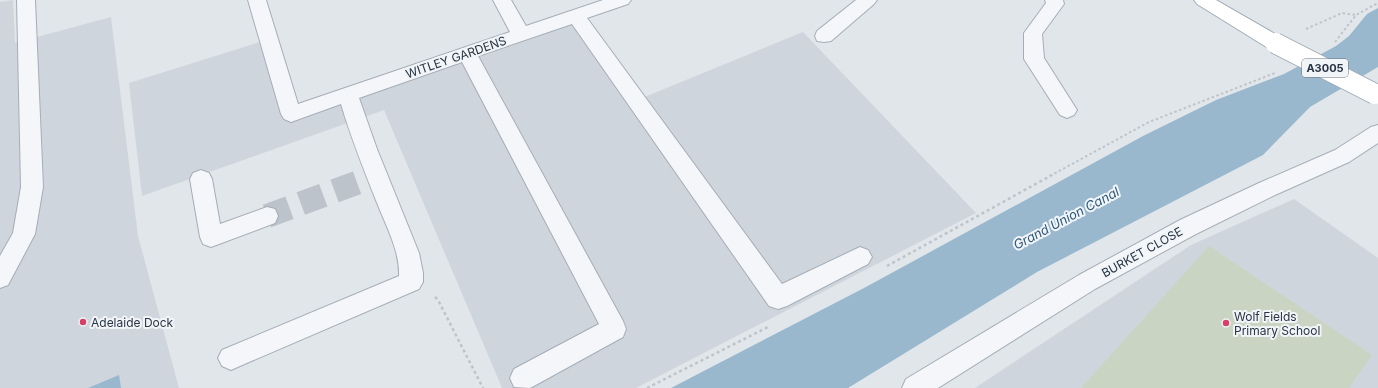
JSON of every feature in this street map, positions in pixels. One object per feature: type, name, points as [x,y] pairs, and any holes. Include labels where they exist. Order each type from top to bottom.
[{"type":"main road","name":"A3005","points":[[1204,0],[1275,43],[1377,94]]},
{"type":"street","points":[[0,278],[24,234],[32,187],[26,0]]},
{"type":"street","name":"WITLEY GARDENS","points":[[256,0],[291,114],[622,0]]},
{"type":"street","points":[[502,0],[521,35]]},
{"type":"street","points":[[824,36],[868,0]]},
{"type":"street","points":[[1054,0],[1055,4],[1033,33],[1034,59],[1067,110]]},
{"type":"street","points":[[576,16],[778,298],[860,257]]},
{"type":"street","points":[[467,53],[614,329],[523,378]]},
{"type":"street","points":[[231,358],[411,282],[412,272],[397,226],[370,179],[348,94]]},
{"type":"street","name":"BURKET CLOSE","points":[[915,388],[1093,278],[1188,226],[1342,156],[1378,133]]},
{"type":"street","points":[[200,179],[212,237],[267,216]]},
{"type":"path","points":[[1334,43],[1356,15],[1378,3]]},
{"type":"path","points":[[1275,43],[1342,13],[1356,15]]},
{"type":"path","points":[[886,266],[1149,122],[1281,71]]},
{"type":"path","points":[[411,282],[438,300],[483,388]]},
{"type":"path","points":[[647,388],[774,324]]},
{"type":"shaded area","points":[[13,0],[15,43],[111,17],[138,236],[179,388],[0,388],[0,2]]},
{"type":"shaded area","points":[[581,18],[642,98],[803,32],[976,213],[636,388],[502,388],[384,110],[142,196],[129,83],[266,40],[286,119]]},
{"type":"shaded area","name":"Wolf Fields Primary School","points":[[1294,199],[1378,258],[1378,388],[975,388],[1191,245]]},
{"type":"green space","points":[[1209,246],[1372,355],[1349,388],[1081,388]]},
{"type":"water","name":"Grand Union Canal","points":[[1378,8],[1378,67],[1310,107],[1263,155],[1037,272],[848,388],[671,388],[864,288],[1143,136],[1216,100],[1284,74],[1336,46],[1349,36],[1367,14]]},
{"type":"water","points":[[119,375],[121,388],[88,388]]},
{"type":"tunnel","points":[[267,216],[362,181]]},
{"type":"place","name":"Adelaide Dock","points":[[83,322]]},
{"type":"place","name":"Wolf Fields Primary School","points":[[1226,323]]}]
